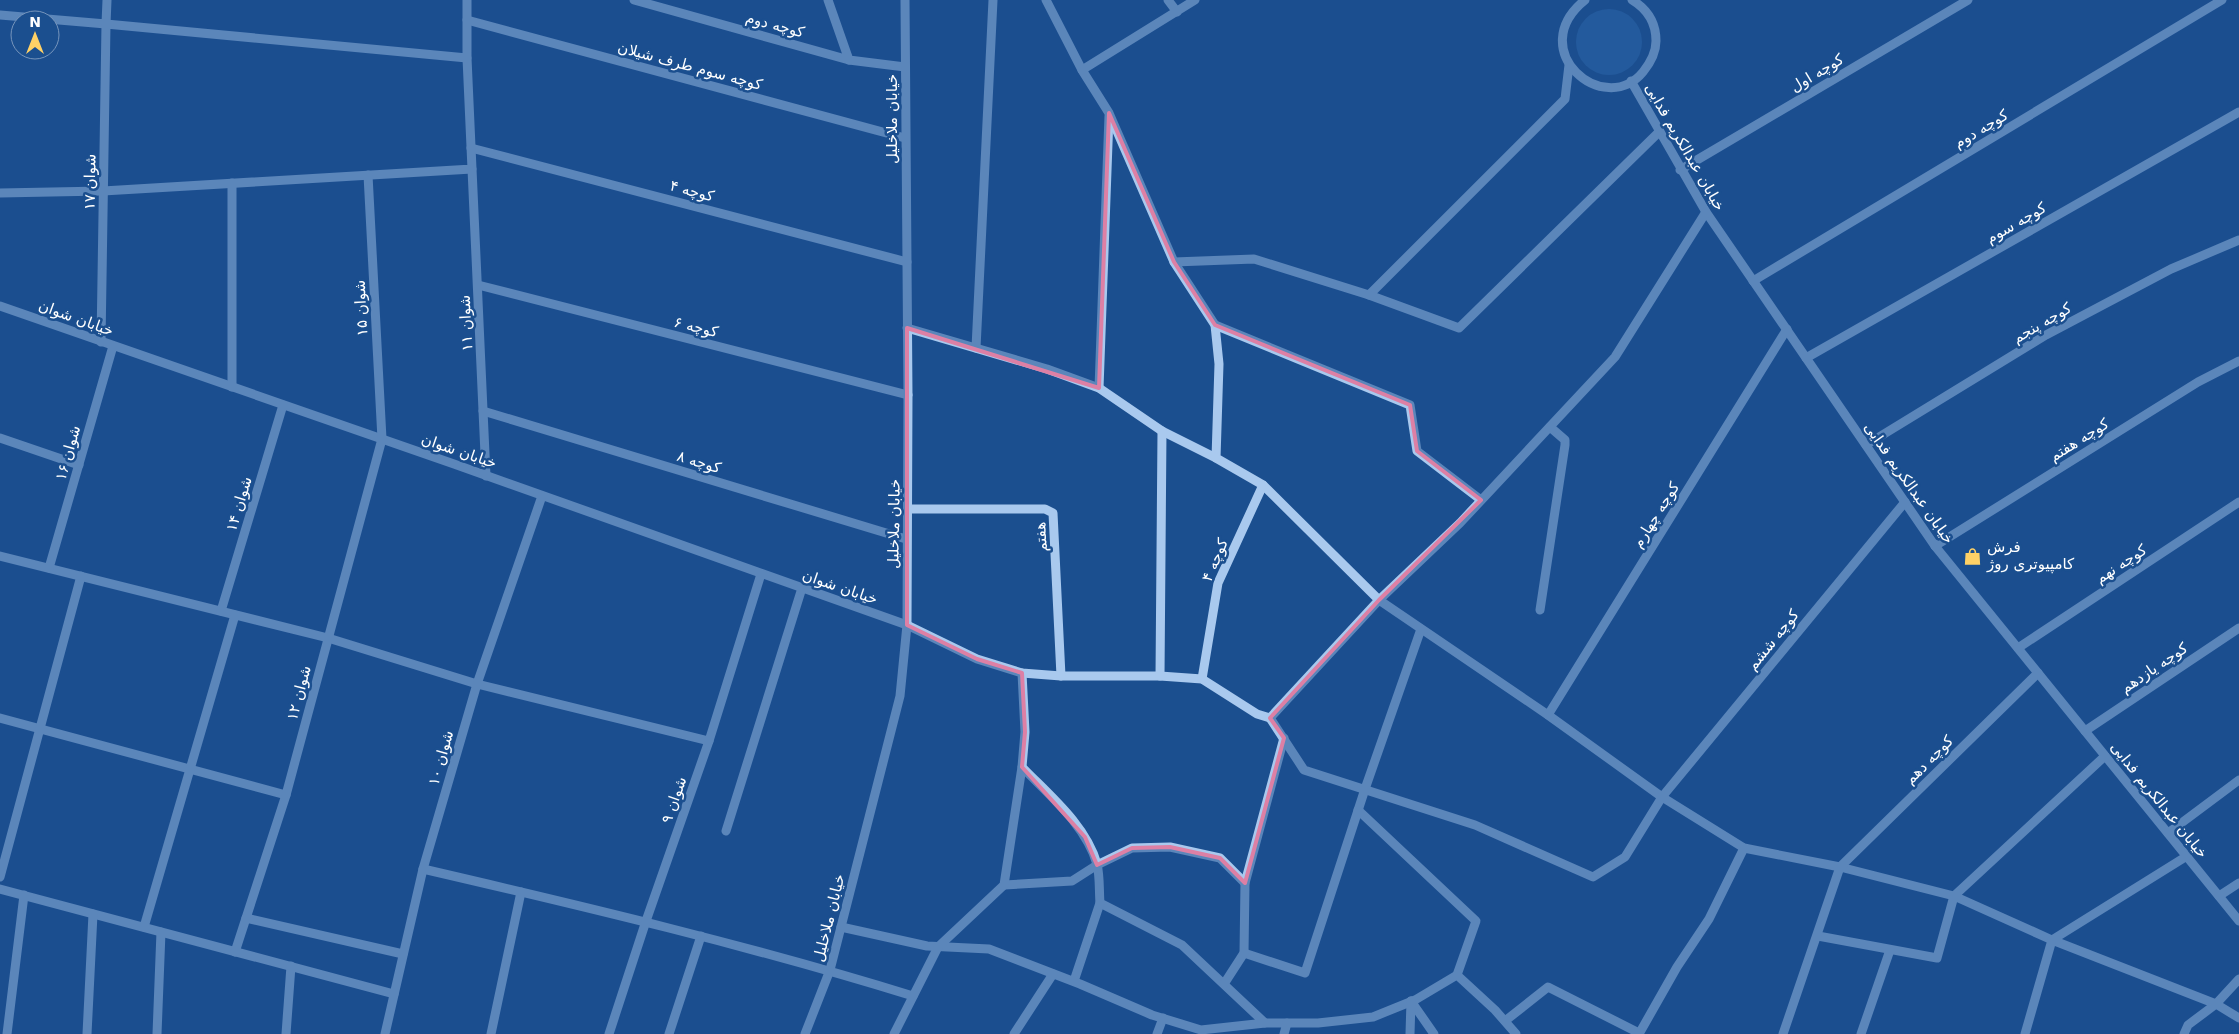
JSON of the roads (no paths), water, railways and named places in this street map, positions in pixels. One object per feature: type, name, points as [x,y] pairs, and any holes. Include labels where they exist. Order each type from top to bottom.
[{"type":"street","name":"شوان ۱۷","points":[[101,342],[107,0]]},
{"type":"street","name":"شوان ۱۱","points":[[467,0],[467,58],[486,476]]},
{"type":"street","name":"کوچه دوم","points":[[634,0],[850,60],[905,66]]},
{"type":"street","points":[[828,0],[850,60]]},
{"type":"street","name":"خیابان ملاخلیل","points":[[805,1034],[830,970],[900,696],[907,625],[908,395],[905,0]]},
{"type":"street","points":[[976,348],[993,0]]},
{"type":"street","points":[[1046,0],[1082,70],[1109,113],[1174,262],[1215,325],[1218,364],[1216,458]]},
{"type":"street","points":[[1168,0],[1176,12]]},
{"type":"street","points":[[1082,70],[1195,0]]},
{"type":"street","points":[[1585,0],[1573,10],[1566,22],[1562,37],[1563,51],[1569,65],[1580,77],[1594,85],[1610,87],[1626,84],[1640,76],[1650,64],[1656,49],[1656,32],[1650,17],[1640,5],[1632,0]]},
{"type":"street","name":"کوچه اول","points":[[1680,170],[1968,0]]},
{"type":"street","name":"کوچه دوم","points":[[1753,281],[2222,0]]},
{"type":"street","points":[[0,15],[467,58]]},
{"type":"street","name":"کوچه سوم طرف شیلان","points":[[467,20],[905,138]]},
{"type":"street","points":[[1369,295],[1566,99],[1569,65]]},
{"type":"street","name":"خیابان عبدالکریم فدایی","points":[[1631,81],[1680,170],[1706,212],[1935,546],[2239,921]]},
{"type":"street","name":"کوچه سوم","points":[[1806,358],[2239,112]]},
{"type":"street","points":[[1098,388],[1109,113]]},
{"type":"street","points":[[1174,262],[1254,259],[1369,295],[1459,328],[1659,132]]},
{"type":"street","name":"کوچه ۴","points":[[471,148],[907,262]]},
{"type":"street","points":[[0,193],[103,191],[472,169]]},
{"type":"street","name":"شوان ۱۵","points":[[368,175],[382,439]]},
{"type":"street","points":[[232,183],[232,387]]},
{"type":"street","points":[[1270,718],[1379,600],[1481,500],[1615,357],[1706,212]]},
{"type":"street","name":"کوچه پنجم","points":[[1866,445],[2046,336],[2171,269],[2239,240]]},
{"type":"street","name":"کوچه ۶","points":[[478,285],[908,395]]},
{"type":"street","name":"خیابان شوان","points":[[0,306],[907,625],[976,659],[1022,673],[1061,676],[1160,676],[1202,679]]},
{"type":"street","points":[[1215,325],[1410,405],[1417,451],[1481,500]]},
{"type":"street","points":[[907,328],[1047,369],[1098,388],[1162,431],[1216,458],[1263,486],[1379,600],[1548,715],[1662,797],[1744,848],[1840,867],[1954,896],[2052,940],[2216,1004],[2239,1018]]},
{"type":"street","name":"کوچه چهارم","points":[[1548,715],[1787,329]]},
{"type":"street","name":"شوان ۱۶","points":[[49,568],[113,346]]},
{"type":"street","name":"کوچه هفتم","points":[[1935,546],[2198,382],[2239,361]]},
{"type":"street","name":"شوان ۱۴","points":[[221,611],[283,405]]},
{"type":"street","name":"کوچه ۸","points":[[483,411],[906,539]]},
{"type":"street","points":[[1540,610],[1565,445],[1565,440],[1550,427]]},
{"type":"street","points":[[1160,676],[1162,431]]},
{"type":"street","points":[[0,438],[79,465]]},
{"type":"street","name":"شوان ۱۲","points":[[235,952],[286,795],[382,439]]},
{"type":"street","name":"کوچه ۴","points":[[1202,679],[1218,583],[1263,486]]},
{"type":"street","name":"شوان ۱۰","points":[[385,1034],[423,870],[477,684],[542,496]]},
{"type":"street","name":"کوچه ششم","points":[[1365,790],[1475,825],[1593,877],[1625,857],[1662,797],[1905,502]]},
{"type":"street","name":"کوچه نهم","points":[[2018,648],[2239,502]]},
{"type":"street","name":"هفتم","points":[[908,509],[1045,509],[1053,513],[1061,676]]},
{"type":"street","points":[[0,556],[328,638],[477,684],[709,741]]},
{"type":"street","name":"شوان ۹","points":[[609,1034],[709,741],[761,574]]},
{"type":"street","points":[[0,877],[80,576]]},
{"type":"street","points":[[726,831],[802,588]]},
{"type":"street","points":[[144,927],[235,615]]},
{"type":"street","name":"کوچه یازدهم","points":[[2085,731],[2239,628]]},
{"type":"street","points":[[1244,953],[1305,973],[1358,810],[1421,629]]},
{"type":"street","points":[[894,1034],[938,947],[1004,885],[1022,766],[1025,732],[1022,673]]},
{"type":"street","name":"کوچه دهم","points":[[1840,867],[2038,673]]},
{"type":"street","points":[[1202,679],[1257,714],[1270,718],[1304,770],[1365,790]]},
{"type":"street","points":[[0,718],[286,795]]},
{"type":"street","points":[[1224,984],[1244,953],[1245,883],[1284,738]]},
{"type":"street","points":[[1818,936],[1937,958],[1954,896],[2105,756]]},
{"type":"street","points":[[1022,766],[1056,801],[1085,838],[1097,865],[1100,903],[1074,981]]},
{"type":"street","points":[[2168,833],[2239,780]]},
{"type":"street","points":[[841,927],[938,947],[989,949],[1074,981],[1163,1018],[1201,1030],[1265,1023],[1318,1023],[1373,1017],[1411,1001],[1457,975],[1476,921],[1358,810]]},
{"type":"street","points":[[1004,885],[1072,881],[1097,865],[1132,848],[1170,847],[1220,858],[1245,883]]},
{"type":"street","points":[[1505,1021],[1548,987],[1639,1034],[1677,967],[1709,919],[1744,848]]},
{"type":"street","points":[[2025,1034],[2052,940],[2187,856]]},
{"type":"street","points":[[1784,1034],[1840,867]]},
{"type":"street","points":[[423,870],[646,921],[830,970],[913,996]]},
{"type":"street","points":[[2218,896],[2239,883]]},
{"type":"street","points":[[0,889],[394,994]]},
{"type":"street","points":[[491,1034],[521,892]]},
{"type":"street","points":[[7,1034],[24,895]]},
{"type":"street","points":[[1100,903],[1182,945],[1265,1023]]},
{"type":"street","points":[[87,1034],[93,914]]},
{"type":"street","points":[[246,918],[403,954]]},
{"type":"street","points":[[157,1034],[161,932]]},
{"type":"street","points":[[669,1034],[701,936]]},
{"type":"street","points":[[1860,1034],[1890,950]]},
{"type":"street","points":[[286,1034],[291,966]]},
{"type":"street","points":[[1014,1034],[1053,974]]},
{"type":"street","points":[[1457,975],[1516,1034]]},
{"type":"street","points":[[2184,1034],[2188,1026],[2216,1004],[2239,978]]},
{"type":"street","points":[[1410,1034],[1411,1001]]},
{"type":"street","points":[[1411,1001],[1434,1034]]},
{"type":"street","points":[[1157,1034],[1163,1018]]},
{"type":"street","points":[[1284,1034],[1287,1023]]},
{"type":"place","name":"فرش کامپیوتری روژ","points":[[1973,556]]}]
